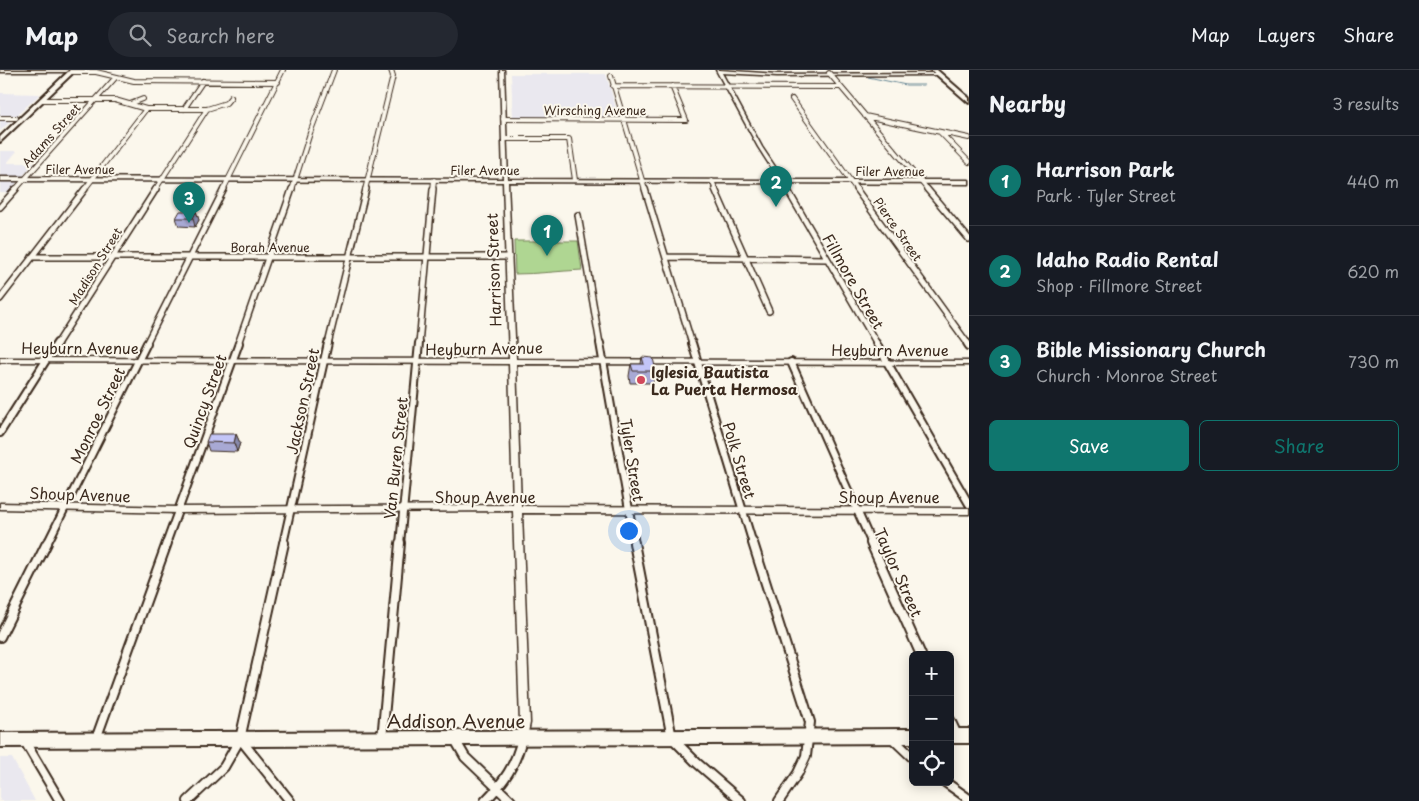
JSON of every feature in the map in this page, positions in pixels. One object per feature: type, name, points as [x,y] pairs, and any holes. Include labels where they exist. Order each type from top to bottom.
[{"type":"main road","points":[[0,140],[69,71]]},
{"type":"main road","points":[[0,133],[69,71]]},
{"type":"main road","points":[[936,72],[969,101]]},
{"type":"main road","name":"Addison Avenue","points":[[0,740],[909,736]]},
{"type":"street","points":[[96,72],[101,70]]},
{"type":"street","name":"Monroe Street","points":[[0,637],[283,70]]},
{"type":"street","name":"Quincy Street","points":[[96,740],[270,256],[334,70]]},
{"type":"street","name":"Jackson Street","points":[[240,739],[348,256],[393,76],[391,70]]},
{"type":"street","name":"Harrison Street","points":[[502,70],[525,723],[522,738]]},
{"type":"street","points":[[0,71],[96,72],[134,81],[278,82]]},
{"type":"street","points":[[719,71],[761,75],[936,72]]},
{"type":"street","name":"Fillmore Street","points":[[719,71],[760,147],[783,182],[969,504]]},
{"type":"street","points":[[829,73],[969,239]]},
{"type":"street","name":"Polk Street","points":[[610,76],[742,509],[810,722],[811,737]]},
{"type":"street","name":"Adams Street","points":[[0,206],[116,77]]},
{"type":"street","points":[[184,109],[203,81]]},
{"type":"street","points":[[614,86],[840,87]]},
{"type":"street","name":"Wirsching Avenue","points":[[503,119],[686,120],[672,86]]},
{"type":"street","points":[[42,100],[115,100],[146,109],[207,109],[226,103],[231,97]]},
{"type":"street","points":[[130,104],[143,98]]},
{"type":"street","name":"Pierce Street","points":[[792,99],[969,346]]},
{"type":"street","points":[[0,299],[146,109]]},
{"type":"street","name":"Madison Street","points":[[0,433],[207,109]]},
{"type":"street","points":[[865,116],[969,138]]},
{"type":"street","points":[[0,118],[16,118]]},
{"type":"street","points":[[940,132],[969,162]]},
{"type":"street","points":[[504,139],[569,139],[575,180]]},
{"type":"street","name":"Filer Avenue","points":[[0,179],[969,182]]},
{"type":"street","name":"Van Buren Street","points":[[382,739],[434,180]]},
{"type":"street","points":[[712,181],[769,311]]},
{"type":"street","name":"Tyler Street","points":[[578,215],[628,509],[672,738]]},
{"type":"street","name":"Borah Avenue","points":[[32,257],[509,257]]},
{"type":"street","points":[[666,257],[827,259]]},
{"type":"street","name":"Heyburn Avenue","points":[[0,360],[969,363]]},
{"type":"street","name":"Taylor Street","points":[[791,362],[919,651]]},
{"type":"street","name":"Shoup Avenue","points":[[0,506],[178,510],[516,508],[523,510],[969,510]]},
{"type":"street","points":[[779,801],[806,762],[811,737]]},
{"type":"street","points":[[891,737],[909,754]]},
{"type":"street","points":[[454,738],[465,757],[511,801]]},
{"type":"street","points":[[485,801],[512,771],[519,757],[522,738]]},
{"type":"street","points":[[672,738],[697,763],[741,801]]},
{"type":"street","points":[[188,801],[222,771],[232,758],[240,739],[290,801]]},
{"type":"street","points":[[24,740],[60,801]]},
{"type":"street","points":[[951,786],[969,800]]},
{"type":"shaded area","points":[[511,74],[606,74],[619,118],[513,118]]},
{"type":"shaded area","points":[[0,93],[40,94],[0,131]]},
{"type":"shaded area","points":[[0,151],[17,151],[7,163],[34,163],[8,193],[0,193]]},
{"type":"shaded area","points":[[0,758],[12,758],[35,801],[0,801]]},
{"type":"green space","points":[[514,241],[578,241],[582,270],[515,274]]},
{"type":"building","points":[[180,211],[196,211],[193,218],[176,218]]},
{"type":"building","points":[[642,357],[653,358],[656,371],[633,371],[631,364],[644,364]]},
{"type":"building","points":[[209,434],[236,434],[234,443],[206,442]]},
{"type":"waterway","points":[[868,77],[906,85],[924,85]]},
{"type":"waterway","points":[[965,93],[969,95]]},
{"type":"place","name":"Idaho Radio Rental","points":[[776,207]]},
{"type":"place","name":"Bible Missionary Church","points":[[189,223]]},
{"type":"place","name":"Harrison Park","points":[[547,256]]},
{"type":"place","name":"Iglesia Bautista La Puerta Hermosa","points":[[641,380]]}]
